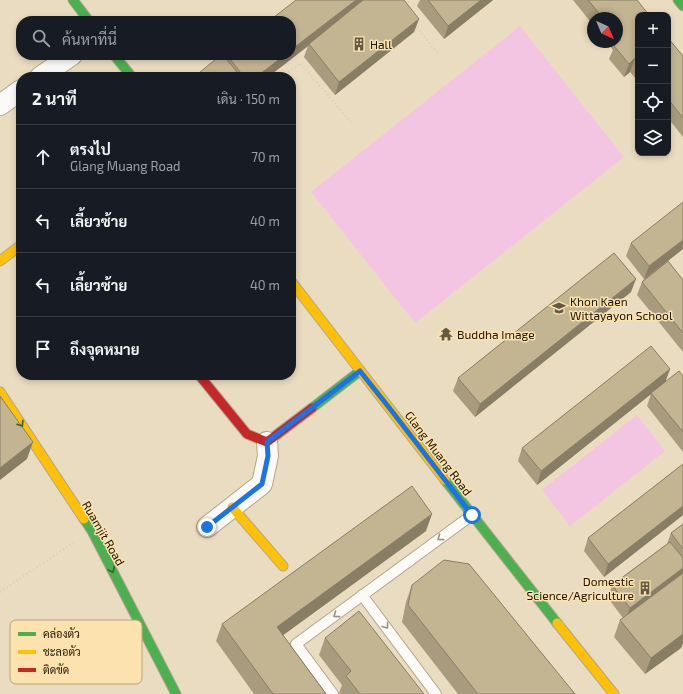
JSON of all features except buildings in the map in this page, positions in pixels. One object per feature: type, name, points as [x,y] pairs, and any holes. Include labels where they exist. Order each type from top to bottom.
[{"type":"street","points":[[73,0],[85,16]]},
{"type":"street","points":[[678,0],[683,6]]},
{"type":"street","points":[[47,72],[65,60]]},
{"type":"street","points":[[118,60],[128,72]]},
{"type":"street","points":[[0,105],[16,94]]},
{"type":"street","points":[[0,261],[16,249]]},
{"type":"street","name":"Glang Muang Road","points":[[296,288],[472,515],[614,694]]},
{"type":"street","points":[[267,442],[360,371]]},
{"type":"street","points":[[203,380],[247,434],[267,442]]},
{"type":"street","name":"Ruamjit Road","points":[[0,392],[92,531],[138,620]]},
{"type":"street","points":[[207,527],[262,484],[268,456],[267,442]]},
{"type":"street","points":[[232,507],[283,566]]},
{"type":"street","name":"Ruamjit Road","points":[[142,628],[176,694]]},
{"type":"lane","points":[[333,694],[296,644],[472,515]]},
{"type":"lane","points":[[362,595],[436,694]]},
{"type":"path","points":[[401,8],[411,0]]},
{"type":"path","points":[[411,20],[439,55]]},
{"type":"path","points":[[288,72],[300,62],[351,122]]},
{"type":"path","points":[[0,592],[92,531]]},
{"type":"shaded area","points":[[520,26],[624,157],[415,323],[311,192]]},
{"type":"shaded area","points":[[637,415],[665,451],[570,526],[542,490]]},
{"type":"traffic: fast","points":[[73,0],[85,16]]},
{"type":"traffic: fast","points":[[678,0],[683,6]]},
{"type":"traffic: fast","points":[[118,60],[128,72]]},
{"type":"traffic: fast","points":[[312,408],[360,371]]},
{"type":"traffic: fast","points":[[445,480],[557,623]]},
{"type":"traffic: fast","points":[[84,519],[92,531],[138,620]]},
{"type":"traffic: fast","points":[[142,628],[176,694]]},
{"type":"traffic: slow","points":[[0,261],[16,249]]},
{"type":"traffic: slow","points":[[296,287],[445,480]]},
{"type":"traffic: slow","points":[[0,392],[84,519]]},
{"type":"traffic: slow","points":[[232,507],[283,566]]},
{"type":"traffic: slow","points":[[557,623],[614,694]]},
{"type":"traffic: jam","points":[[203,380],[247,434],[267,442],[312,408]]},
{"type":"place","name":"Hall","points":[[359,44]]},
{"type":"place","name":"Khon Kaen Wittayayon School","points":[[559,308]]},
{"type":"place","name":"Buddha Image","points":[[446,334]]},
{"type":"place","name":"Domestic Science/Agriculture","points":[[645,588]]},
{"type":"route","points":[[207,527],[262,484],[268,456],[267,442],[360,371],[472,515]]}]
